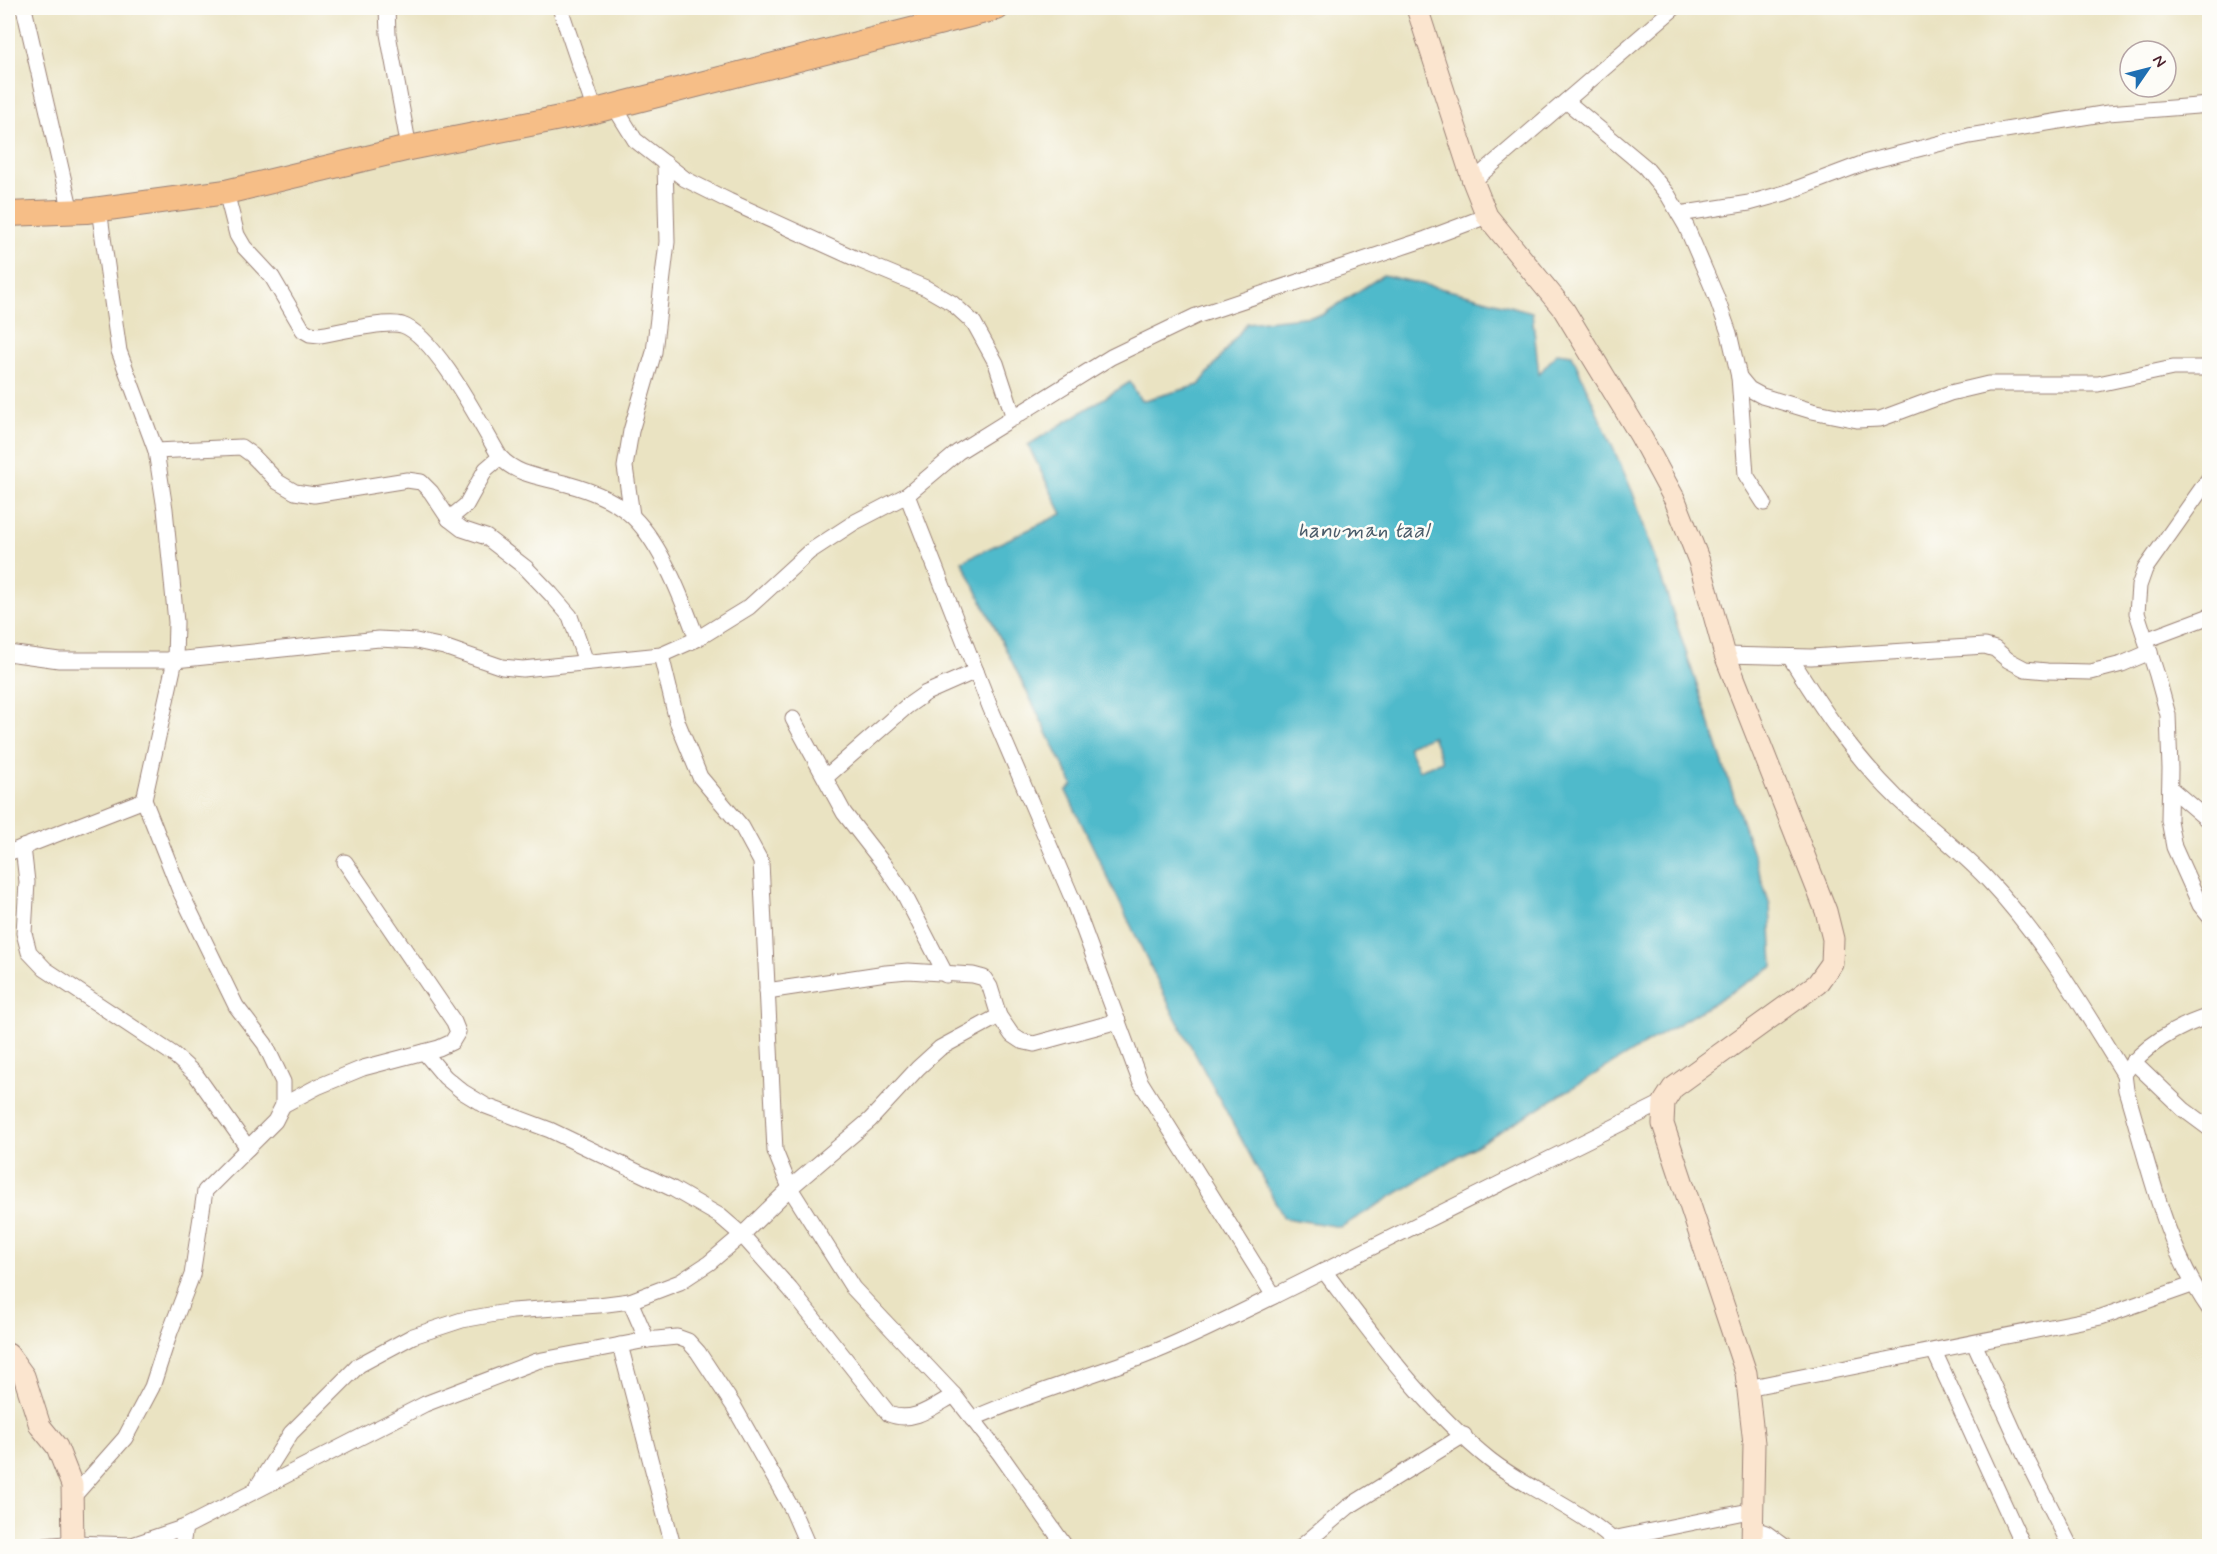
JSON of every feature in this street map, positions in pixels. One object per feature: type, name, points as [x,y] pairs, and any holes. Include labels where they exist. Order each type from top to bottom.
[{"type":"main road","points":[[8,214],[71,212],[226,192],[409,148],[604,108],[997,8]]},
{"type":"street","points":[[24,8],[71,212]]},
{"type":"street","points":[[387,8],[388,34],[409,148]]},
{"type":"street","points":[[560,8],[604,108],[635,140],[685,179],[861,261],[926,288],[951,303],[974,323],[996,363],[1014,418]]},
{"type":"street","points":[[1417,8],[1473,181],[1487,216],[1564,310],[1640,435],[1675,500],[1699,561],[1725,656],[1826,911],[1833,939],[1832,963],[1817,984],[1673,1088],[1664,1102],[1663,1124],[1746,1373],[1754,1443],[1752,1524]]},
{"type":"street","points":[[1473,181],[1674,8]]},
{"type":"street","points":[[1566,101],[1645,167],[1668,195],[1679,214],[1716,296],[1729,333],[1739,377],[1746,475],[1764,503]]},
{"type":"street","points":[[1679,214],[1749,203],[1785,193],[1867,162],[1969,136],[2048,121],[2108,113],[2210,105]]},
{"type":"street","points":[[632,515],[626,467],[631,431],[654,352],[667,242],[665,163]]},
{"type":"street","points":[[226,192],[237,235],[244,247],[272,277],[303,330],[310,334],[320,335],[389,324],[402,325],[416,333],[445,364],[500,457],[507,464],[521,472],[570,485],[609,500],[632,515],[647,532],[663,562],[681,598],[697,639]]},
{"type":"street","points":[[72,1498],[125,1438],[152,1387],[192,1275],[205,1191],[275,1121],[283,1105],[283,1082],[266,1044],[236,1006],[180,891],[144,800],[175,660],[177,622],[165,509],[156,451],[119,351],[99,209]]},
{"type":"street","points":[[8,653],[59,660],[175,660],[380,639],[416,641],[444,647],[502,667],[523,669],[661,655],[697,639],[749,607],[809,552],[855,522],[907,495],[958,452],[1112,357],[1196,316],[1426,239],[1487,216]]},
{"type":"street","points":[[1739,377],[1749,389],[1762,396],[1812,411],[1857,420],[1880,419],[1950,393],[1988,384],[2098,384],[2173,368],[2210,368]]},
{"type":"street","points":[[156,451],[240,447],[278,482],[295,492],[314,495],[407,480],[421,482],[431,492],[449,519],[462,529],[486,537],[526,568],[551,594],[570,616],[586,662]]},
{"type":"street","points":[[449,519],[466,505],[486,469],[500,457]]},
{"type":"street","points":[[2210,477],[2145,569],[2139,586],[2137,613],[2168,715],[2169,820],[2174,847],[2200,905],[2210,917]]},
{"type":"street","points":[[907,495],[976,671],[1072,898],[1140,1081],[1274,1296]]},
{"type":"street","points":[[1725,656],[1811,657],[1985,646],[1995,649],[2008,660],[2025,669],[2091,672],[2122,664],[2148,646],[2210,616]]},
{"type":"street","points":[[661,655],[677,721],[700,777],[742,827],[761,862],[776,1151],[790,1188],[853,1288],[954,1395],[1065,1546]]},
{"type":"street","points":[[1790,657],[1820,706],[1852,750],[1898,798],[1989,881],[2043,945],[2124,1074],[2126,1090],[2170,1238],[2192,1285],[2209,1308]]},
{"type":"street","points":[[826,777],[913,702],[926,693],[976,671]]},
{"type":"street","points":[[793,718],[844,813],[903,892],[946,975]]},
{"type":"street","points":[[2170,788],[2210,822]]},
{"type":"street","points":[[8,853],[144,800]]},
{"type":"street","points":[[23,847],[27,882],[24,933],[29,952],[45,969],[173,1054],[196,1075],[248,1148]]},
{"type":"street","points":[[283,1105],[316,1087],[363,1068],[452,1042],[458,1032],[454,1022],[345,862]]},
{"type":"street","points":[[767,991],[908,971],[973,975],[984,978],[990,987],[999,1016],[1012,1035],[1021,1041],[1034,1044],[1118,1021]]},
{"type":"street","points":[[255,1490],[291,1433],[359,1365],[413,1336],[462,1320],[512,1311],[630,1301],[680,1282],[709,1263],[742,1235],[790,1188],[870,1120],[918,1068],[940,1048],[999,1016]]},
{"type":"street","points":[[2124,1074],[2133,1060],[2157,1041],[2199,1019],[2210,1016]]},
{"type":"street","points":[[424,1052],[463,1092],[486,1106],[550,1130],[673,1189],[720,1216],[742,1235],[790,1289],[890,1414],[900,1419],[917,1415],[954,1395]]},
{"type":"street","points":[[2133,1060],[2183,1109],[2210,1129]]},
{"type":"street","points":[[972,1419],[1015,1400],[1146,1356],[1206,1330],[1664,1102]]},
{"type":"street","points":[[1324,1271],[1380,1346],[1426,1401],[1490,1459],[1530,1488],[1586,1518],[1616,1543],[1752,1524],[1784,1546]]},
{"type":"street","points":[[1748,1388],[2101,1317],[2192,1285]]},
{"type":"street","points":[[630,1301],[647,1340]]},
{"type":"street","points":[[45,1546],[132,1545],[185,1527],[425,1404],[537,1361],[647,1340],[677,1337],[688,1341],[698,1352],[733,1405],[776,1478],[808,1546]]},
{"type":"street","points":[[1974,1343],[2025,1456],[2070,1546]]},
{"type":"street","points":[[620,1345],[673,1546]]},
{"type":"street","points":[[1934,1351],[2024,1546]]},
{"type":"street","points":[[8,1354],[24,1376],[40,1426],[57,1447],[72,1485],[74,1545]]},
{"type":"street","points":[[1302,1546],[1348,1507],[1464,1435]]},
{"type":"street","points":[[182,1546],[185,1527]]},
{"type":"water","name":"hanuman taal","points":[[1383,275],[1532,312],[1539,374],[1557,353],[1572,355],[1633,493],[1770,905],[1773,967],[1341,1227],[1284,1218],[1173,1013],[1066,791],[1073,785],[962,561],[1062,514],[1028,445],[1130,382],[1141,401],[1199,385],[1247,323],[1322,315]],"holes":[[[1432,736],[1442,761],[1419,770],[1408,746]]]}]
